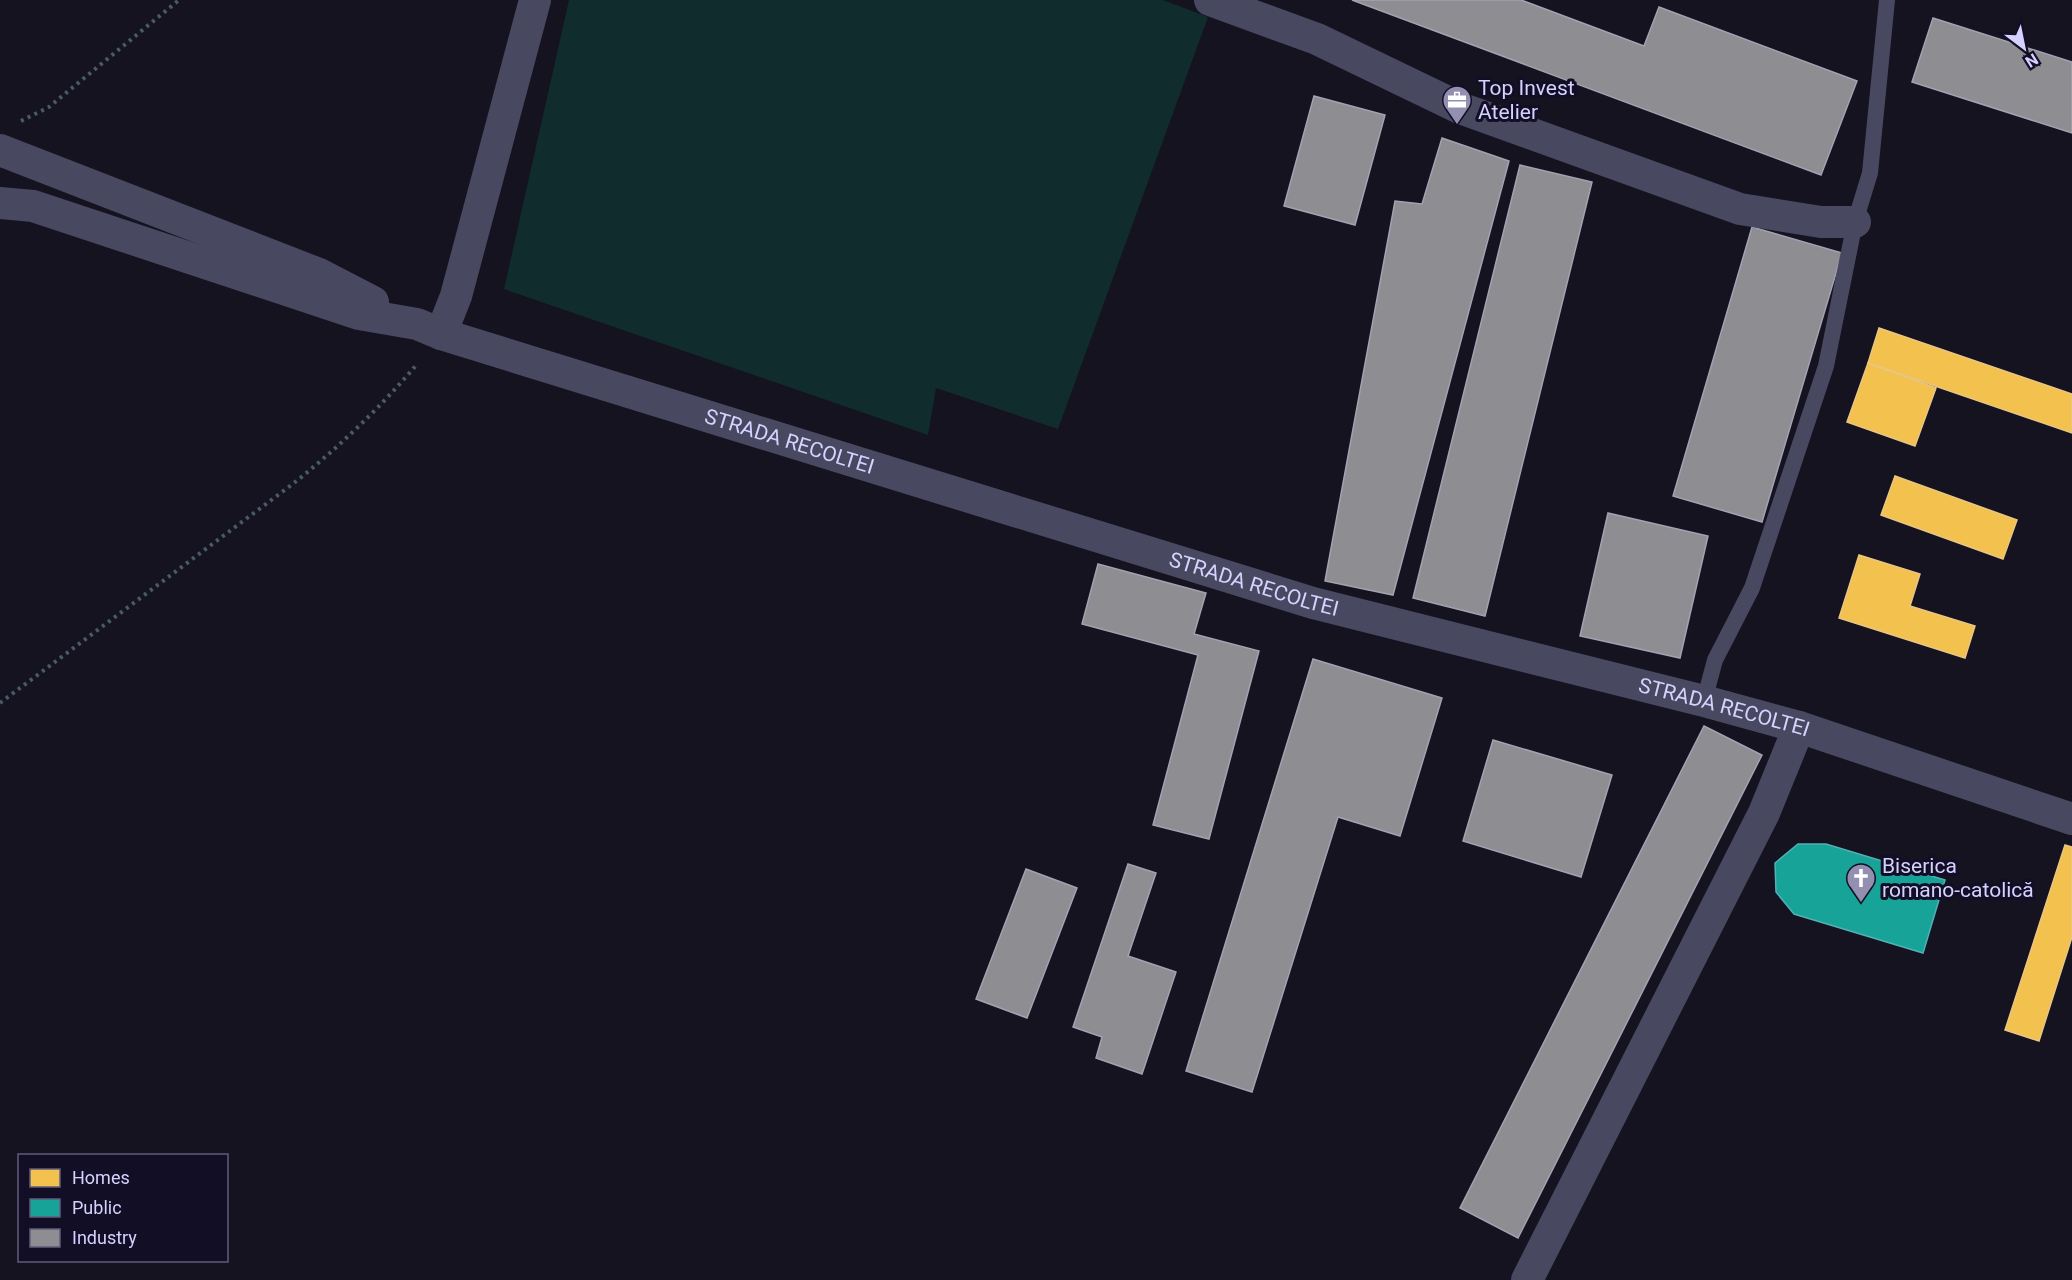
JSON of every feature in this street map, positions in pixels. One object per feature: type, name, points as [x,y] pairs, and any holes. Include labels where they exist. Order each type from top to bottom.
[{"type":"street","points":[[429,329],[456,296],[535,0]]},
{"type":"street","points":[[1210,0],[1317,39],[1460,108],[1740,208],[1821,222],[1855,222]]},
{"type":"street","points":[[0,150],[319,274],[429,329]]},
{"type":"street","points":[[0,203],[33,206],[359,314],[429,329]]},
{"type":"street","name":"STRADA RECOLTEI","points":[[429,329],[1313,603],[1799,727],[2072,819]]},
{"type":"street","points":[[1527,1280],[1764,813],[1799,727]]},
{"type":"lane","points":[[1704,701],[1715,660],[1752,588],[1826,366],[1855,222],[1870,173],[1887,0]]},
{"type":"path","points":[[20,122],[49,107],[179,0]]},
{"type":"path","points":[[0,703],[328,456],[396,388],[429,329]]},
{"type":"green space","points":[[569,0],[1163,0],[1208,17],[1058,429],[936,388],[928,435],[504,289]]},
{"type":"building: Homes","points":[[1879,328],[2072,394],[2072,433],[1868,363]]},
{"type":"building: Homes","points":[[1868,363],[1936,388],[1915,446],[1847,422]]},
{"type":"building: Homes","points":[[1895,476],[2017,520],[2003,559],[1881,515]]},
{"type":"building: Homes","points":[[1859,555],[1920,574],[1910,606],[1975,626],[1965,658],[1839,618]]},
{"type":"building: Homes","points":[[2065,845],[2072,847],[2072,937],[2039,1041],[2005,1030]]},
{"type":"building: Public","name":"Biserica romano-catolică","points":[[1798,844],[1826,844],[1945,880],[1923,953],[1794,914],[1776,892],[1775,863]]},
{"type":"building: Industry","points":[[1352,0],[1521,0],[1644,46],[1659,7],[1857,81],[1821,175]]},
{"type":"building: Industry","points":[[1933,18],[2072,62],[2072,133],[1912,82]]},
{"type":"building: Industry","points":[[1314,96],[1385,115],[1355,225],[1284,206]]},
{"type":"building: Industry","points":[[1442,138],[1509,161],[1393,595],[1325,581],[1395,201],[1422,204]]},
{"type":"building: Industry","points":[[1520,165],[1592,182],[1485,616],[1413,598]]},
{"type":"building: Industry","points":[[1752,227],[1842,253],[1762,522],[1673,496]]},
{"type":"building: Industry","points":[[1608,513],[1708,536],[1680,658],[1580,636]]},
{"type":"building: Industry","points":[[1098,564],[1206,593],[1194,634],[1259,651],[1209,839],[1153,825],[1198,655],[1082,624]]},
{"type":"building: Industry","points":[[1313,659],[1442,698],[1400,836],[1338,817],[1252,1092],[1186,1071]]},
{"type":"building: Industry","points":[[1704,726],[1762,755],[1518,1238],[1460,1208]]},
{"type":"building: Industry","points":[[1493,740],[1612,775],[1581,877],[1463,841]]},
{"type":"building: Industry","points":[[1128,864],[1156,873],[1128,956],[1176,972],[1142,1074],[1096,1058],[1102,1037],[1073,1027]]},
{"type":"building: Industry","points":[[1026,869],[1077,888],[1027,1018],[976,999]]},
{"type":"place","name":"Top Invest Atelier","points":[[1457,126]]},
{"type":"place","name":"Biserica romano-catolică","points":[[1861,904]]}]
